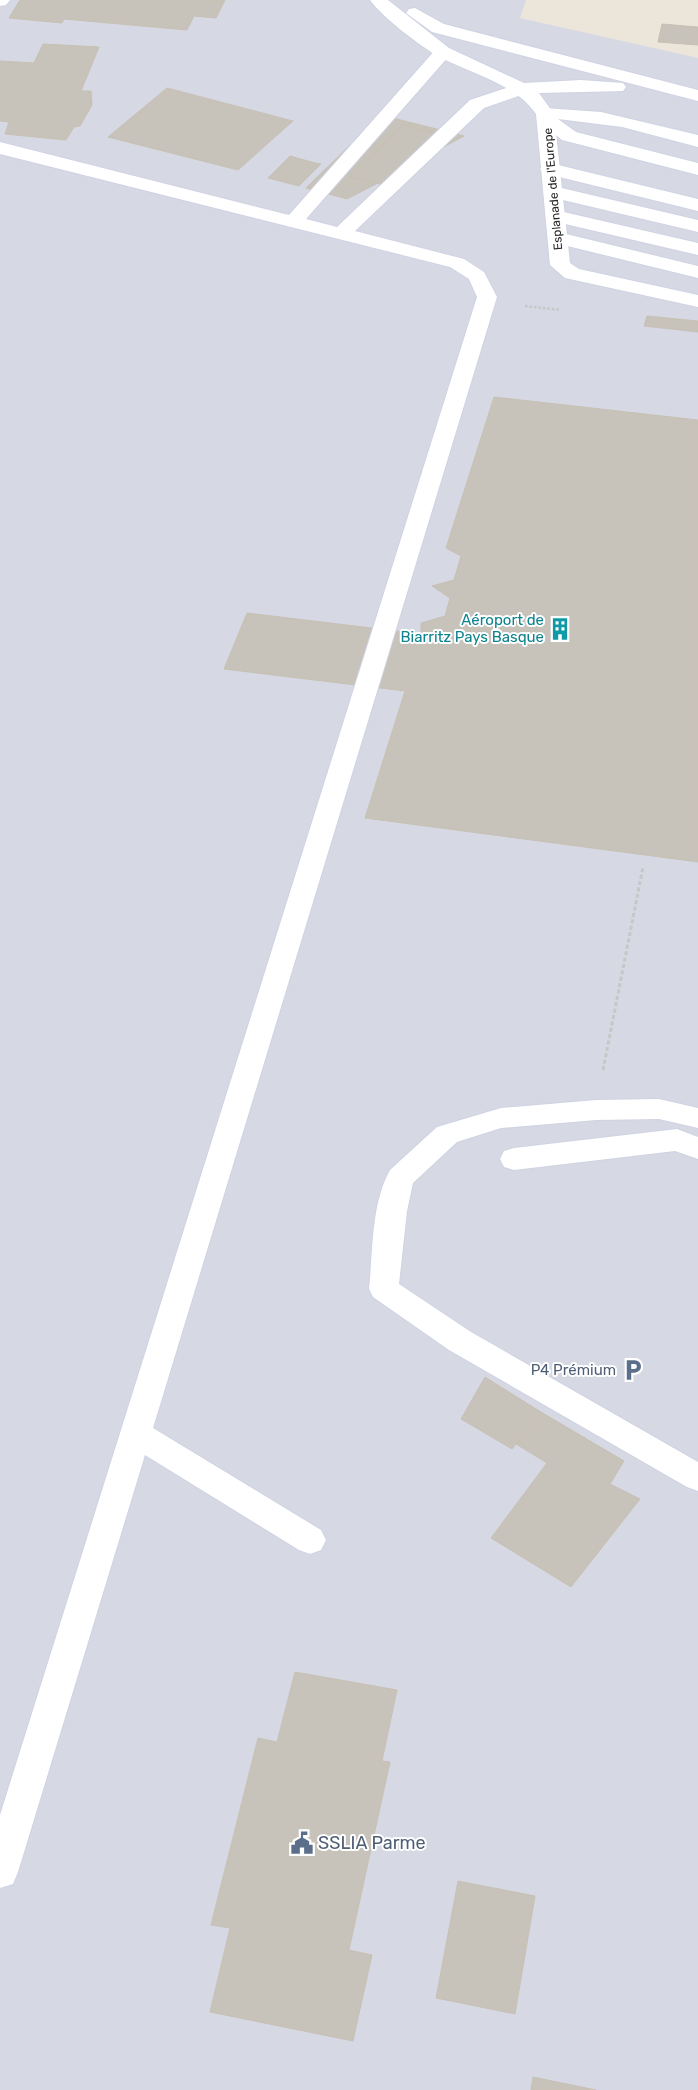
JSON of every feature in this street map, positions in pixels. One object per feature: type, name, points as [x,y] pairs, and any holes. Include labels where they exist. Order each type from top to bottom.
[{"type":"street","name":"Esplanade de l'Europe","points":[[379,0],[388,10],[443,52],[521,89],[535,99],[546,117],[560,265],[572,274],[698,301]]},
{"type":"street","points":[[400,0],[405,6],[438,28],[698,96]]},
{"type":"street","points":[[436,5],[463,20],[488,29],[698,81]]},
{"type":"street","points":[[294,221],[443,52]]},
{"type":"street","points":[[342,233],[477,104],[521,89],[607,85],[684,102],[698,103]]},
{"type":"street","points":[[546,117],[563,112],[601,118],[698,141]]},
{"type":"street","points":[[546,117],[569,136],[698,169]]},
{"type":"street","points":[[549,144],[582,156],[698,184]]},
{"type":"street","points":[[0,148],[457,263],[477,276],[487,297],[0,1872]]},
{"type":"street","points":[[550,169],[698,205]]},
{"type":"street","points":[[553,192],[698,226]]},
{"type":"street","points":[[555,216],[698,248]]},
{"type":"street","points":[[558,238],[698,272]]},
{"type":"street","points":[[698,1118],[659,1109],[596,1110],[501,1118],[447,1134],[400,1178],[392,1210],[384,1289],[460,1340],[698,1478]]},
{"type":"street","points":[[514,1159],[678,1140],[698,1148]]},
{"type":"street","points":[[136,1434],[310,1540]]},
{"type":"path","points":[[596,1110],[643,867]]},
{"type":"shaded area","points":[[0,0],[526,0],[520,18],[698,58],[698,2090],[0,2090]]},
{"type":"building","points":[[20,0],[225,0],[216,18],[194,16],[187,30],[64,19],[62,23],[9,18]]},
{"type":"building","points":[[662,24],[698,27],[698,45],[658,42]]},
{"type":"building","points":[[43,44],[99,47],[81,91],[91,91],[92,105],[80,126],[74,127],[66,140],[5,134],[9,122],[0,121],[0,61],[34,63]]},
{"type":"building","points":[[167,88],[293,121],[238,170],[108,137]]},
{"type":"building","points":[[381,115],[464,136],[397,172],[436,133],[403,125],[350,177],[376,184],[347,199],[306,188]]},
{"type":"building","points":[[403,125],[436,133],[384,185],[350,177]]},
{"type":"building","points":[[290,156],[321,164],[299,186],[268,178]]},
{"type":"building","points":[[647,316],[698,321],[698,332],[644,326]]},
{"type":"building","name":"Aéroport de Biarritz Pays Basque","points":[[494,397],[698,420],[698,862],[365,818],[405,691],[224,669],[247,613],[421,634],[421,623],[445,616],[450,598],[432,586],[454,580],[461,556],[446,548]]},
{"type":"building","points":[[485,1377],[541,1412],[512,1449],[461,1419]]},
{"type":"building","points":[[541,1412],[624,1461],[610,1484],[640,1499],[571,1587],[491,1538],[547,1463],[516,1444]]},
{"type":"building","name":"SSLIA Parme","points":[[295,1672],[397,1690],[382,1761],[390,1762],[349,1950],[372,1955],[353,2041],[210,2012],[230,1928],[211,1925],[258,1738],[277,1742]]},
{"type":"building","points":[[458,1881],[535,1896],[515,2014],[436,1998]]},
{"type":"building","points":[[533,2077],[596,2090],[531,2090]]},
{"type":"place","name":"Aéroport de Biarritz Pays Basque","points":[[560,629]]},
{"type":"place","name":"P4 Prémium","points":[[633,1370]]},
{"type":"place","name":"SSLIA Parme","points":[[302,1843]]}]
